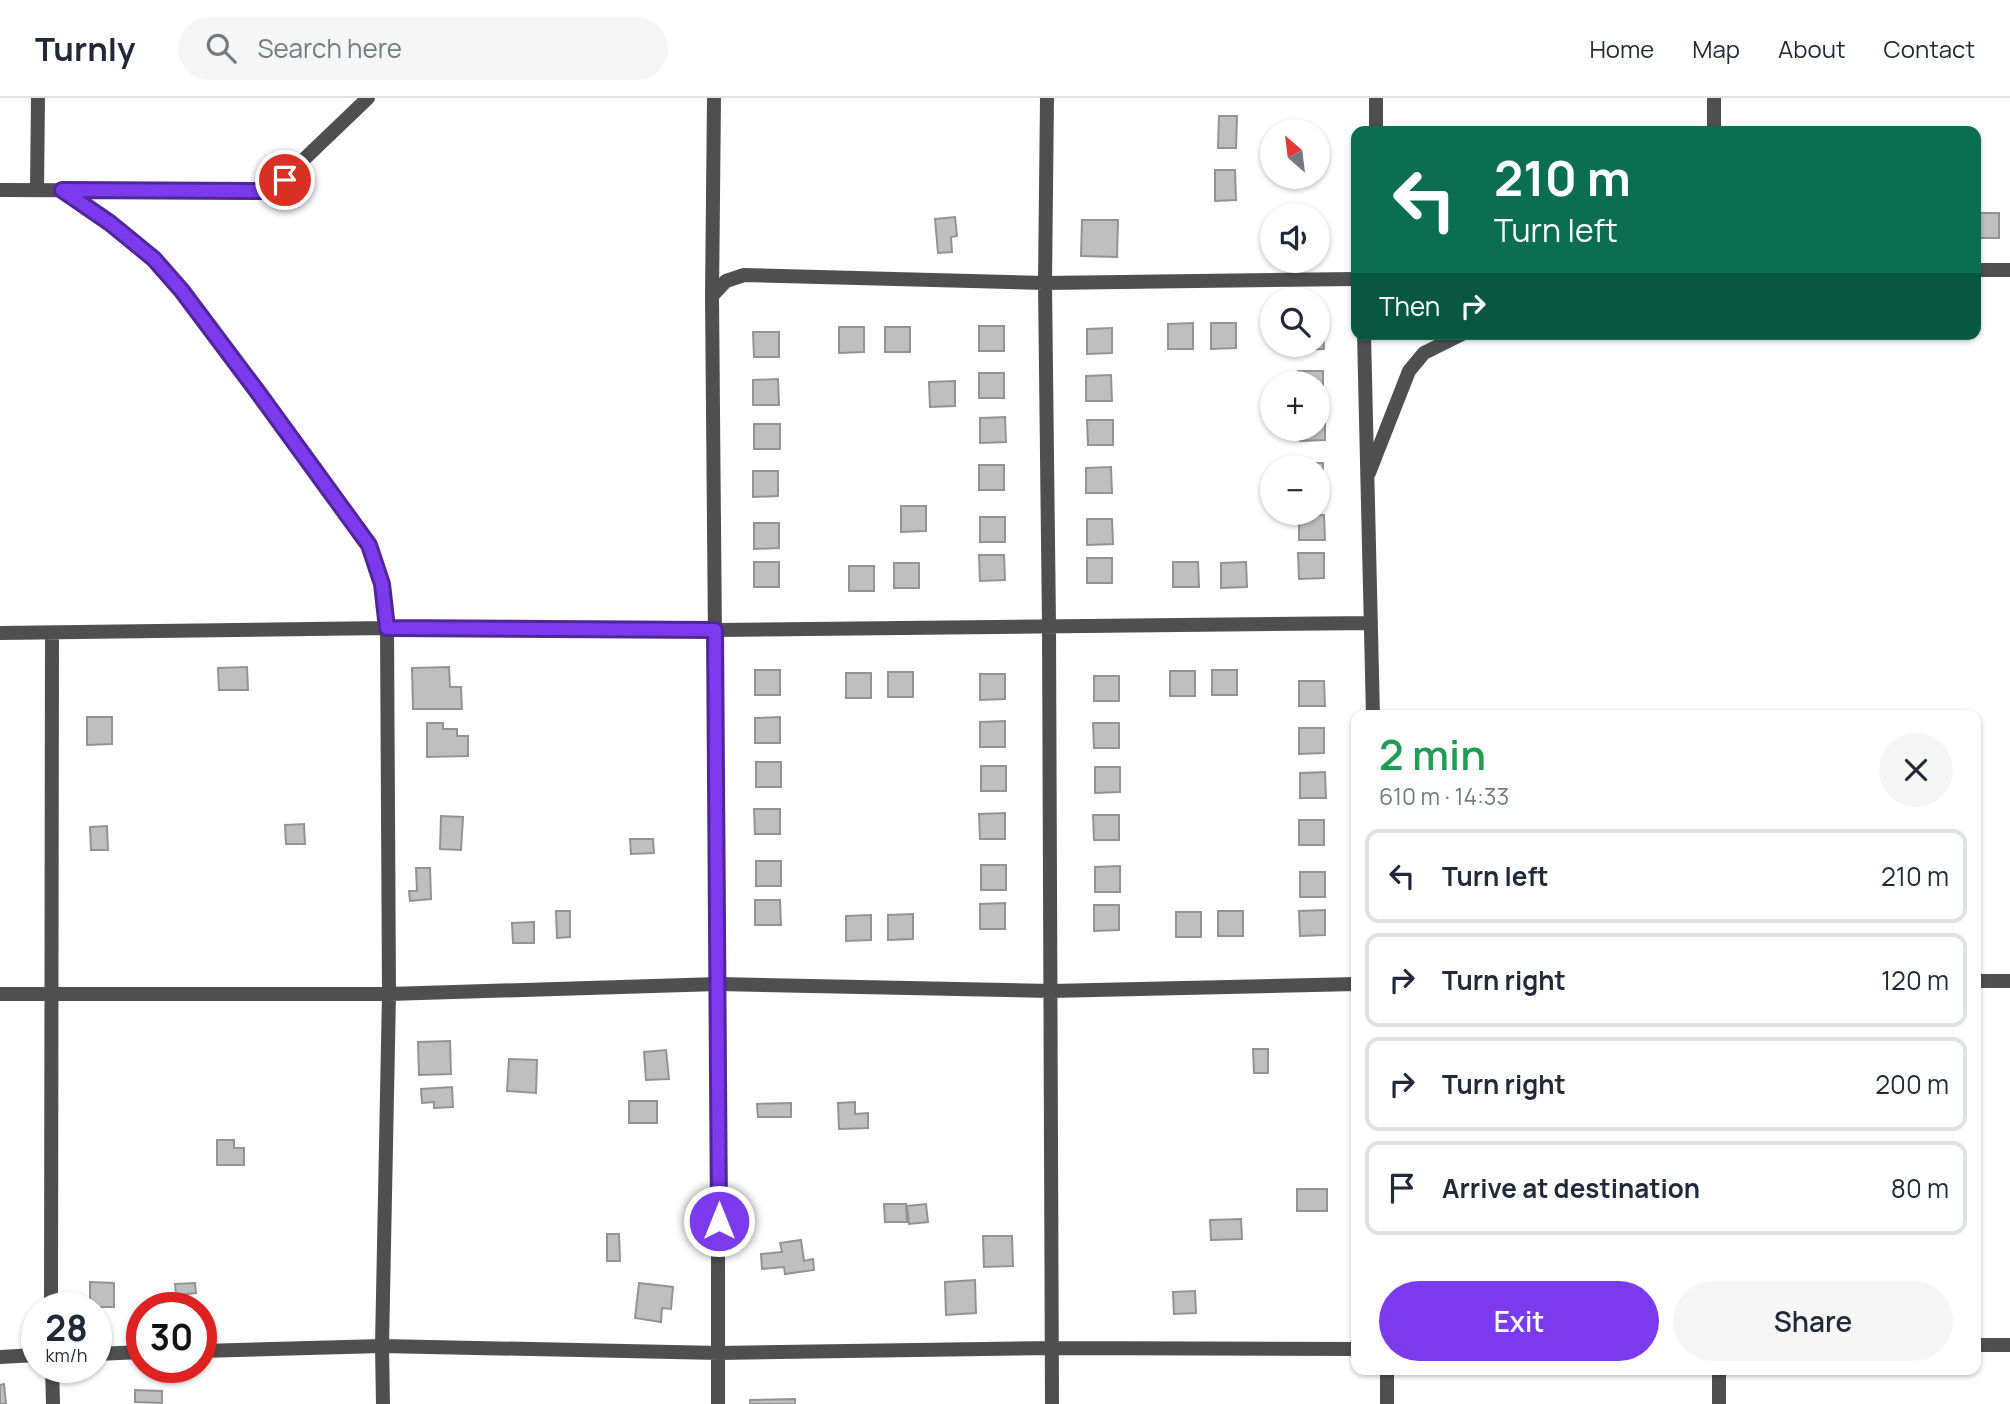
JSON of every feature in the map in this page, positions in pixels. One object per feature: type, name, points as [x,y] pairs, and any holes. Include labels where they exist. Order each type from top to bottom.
[{"type":"street","points":[[37,190],[38,98]]},
{"type":"street","points":[[0,190],[263,191],[274,188],[368,98]]},
{"type":"street","points":[[714,98],[712,296],[718,984],[718,1404]]},
{"type":"street","points":[[1047,98],[1045,283],[1052,1404]]},
{"type":"street","points":[[1376,98],[1376,126]]},
{"type":"street","points":[[1714,98],[1714,126]]},
{"type":"street","points":[[62,190],[110,223],[154,259],[182,291],[369,545],[382,584],[387,628],[388,994],[383,1404]]},
{"type":"street","points":[[1981,270],[2010,270]]},
{"type":"street","points":[[712,296],[726,281],[744,275],[1045,283],[1351,279]]},
{"type":"street","points":[[1364,340],[1373,710]]},
{"type":"street","points":[[1366,481],[1409,371],[1424,354],[1451,340]]},
{"type":"street","points":[[0,634],[387,628],[715,630],[1371,623]]},
{"type":"street","points":[[51,1292],[52,633]]},
{"type":"street","points":[[1981,981],[2010,981]]},
{"type":"street","points":[[0,994],[388,994],[718,984],[1051,990],[1351,984]]},
{"type":"street","points":[[1981,1345],[2010,1345]]},
{"type":"street","points":[[217,1351],[382,1346],[719,1353],[1052,1348],[1351,1349]]},
{"type":"street","points":[[0,1357],[21,1356]]},
{"type":"street","points":[[1387,1375],[1387,1404]]},
{"type":"street","points":[[1719,1375],[1719,1404]]},
{"type":"street","points":[[52,1383],[52,1404]]},
{"type":"building","points":[[1219,116],[1237,116],[1236,148],[1218,148]]},
{"type":"building","points":[[1215,170],[1235,170],[1236,200],[1215,201]]},
{"type":"building","points":[[1981,213],[1999,213],[1999,238],[1981,238]]},
{"type":"building","points":[[955,217],[957,236],[951,237],[952,252],[938,253],[935,219]]},
{"type":"building","points":[[1082,220],[1118,220],[1117,257],[1081,256]]},
{"type":"building","points":[[1193,323],[1193,349],[1168,349],[1168,324]]},
{"type":"building","points":[[1211,323],[1236,323],[1236,348],[1211,349]]},
{"type":"building","points":[[979,326],[1004,326],[1004,351],[979,351]]},
{"type":"building","points":[[839,327],[864,327],[864,352],[839,353]]},
{"type":"building","points":[[885,327],[910,327],[910,352],[885,352]]},
{"type":"building","points":[[1112,328],[1112,353],[1087,354],[1087,329]]},
{"type":"building","points":[[753,332],[779,332],[779,357],[754,357]]},
{"type":"building","points":[[979,373],[1004,373],[1004,398],[979,398]]},
{"type":"building","points":[[1111,375],[1112,401],[1086,401],[1086,376]]},
{"type":"building","points":[[778,379],[779,405],[753,405],[753,380]]},
{"type":"building","points":[[955,381],[955,406],[930,407],[929,382]]},
{"type":"building","points":[[1005,417],[1006,442],[980,443],[980,418]]},
{"type":"building","points":[[1087,420],[1113,420],[1113,445],[1088,445]]},
{"type":"building","points":[[754,424],[780,424],[780,449],[754,449]]},
{"type":"building","points":[[979,465],[1004,465],[1004,490],[979,490]]},
{"type":"building","points":[[1111,467],[1112,493],[1086,493],[1086,468]]},
{"type":"building","points":[[753,471],[778,471],[778,496],[753,497]]},
{"type":"building","points":[[901,506],[926,506],[926,531],[901,532]]},
{"type":"building","points":[[980,517],[1005,517],[1005,542],[980,542]]},
{"type":"building","points":[[1087,519],[1112,519],[1113,544],[1087,545]]},
{"type":"building","points":[[754,523],[779,523],[779,548],[754,549]]},
{"type":"building","points":[[1299,525],[1324,525],[1325,540],[1299,540]]},
{"type":"building","points":[[1298,553],[1324,553],[1324,578],[1299,579]]},
{"type":"building","points":[[979,555],[1004,555],[1005,580],[980,581]]},
{"type":"building","points":[[1087,558],[1112,558],[1112,583],[1087,583]]},
{"type":"building","points":[[754,562],[779,562],[779,587],[754,587]]},
{"type":"building","points":[[1173,562],[1198,562],[1199,587],[1173,587]]},
{"type":"building","points":[[1246,562],[1247,587],[1221,588],[1221,563]]},
{"type":"building","points":[[894,563],[919,563],[919,588],[894,588]]},
{"type":"building","points":[[849,566],[874,566],[874,591],[849,591]]},
{"type":"building","points":[[247,667],[248,690],[219,690],[218,668]]},
{"type":"building","points":[[449,667],[450,687],[461,687],[462,709],[413,709],[412,668]]},
{"type":"building","points":[[755,670],[780,670],[780,695],[755,695]]},
{"type":"building","points":[[1212,670],[1237,670],[1237,695],[1212,695]]},
{"type":"building","points":[[1170,671],[1195,671],[1195,696],[1170,696]]},
{"type":"building","points":[[888,672],[913,672],[913,697],[888,697]]},
{"type":"building","points":[[846,673],[871,673],[871,698],[846,698]]},
{"type":"building","points":[[980,674],[1005,674],[1005,699],[980,700]]},
{"type":"building","points":[[1094,676],[1119,676],[1119,701],[1094,701]]},
{"type":"building","points":[[1299,681],[1324,681],[1325,706],[1299,706]]},
{"type":"building","points":[[87,717],[112,717],[112,744],[87,745]]},
{"type":"building","points":[[780,717],[780,743],[755,743],[755,718]]},
{"type":"building","points":[[1005,721],[1005,747],[980,747],[980,722]]},
{"type":"building","points":[[427,723],[443,723],[443,729],[457,729],[457,736],[468,736],[468,756],[427,757]]},
{"type":"building","points":[[1093,723],[1119,723],[1119,748],[1094,748]]},
{"type":"building","points":[[1299,728],[1324,728],[1324,753],[1299,754]]},
{"type":"building","points":[[756,762],[781,762],[781,787],[756,787]]},
{"type":"building","points":[[981,766],[1006,766],[1006,791],[981,791]]},
{"type":"building","points":[[1095,767],[1120,767],[1120,792],[1095,793]]},
{"type":"building","points":[[1325,772],[1326,798],[1300,798],[1300,773]]},
{"type":"building","points":[[754,809],[780,809],[780,834],[755,834]]},
{"type":"building","points":[[1005,813],[1005,839],[980,839],[979,814]]},
{"type":"building","points":[[1093,815],[1119,815],[1119,840],[1094,840]]},
{"type":"building","points":[[441,816],[463,817],[461,850],[440,849]]},
{"type":"building","points":[[1299,820],[1324,820],[1324,845],[1299,845]]},
{"type":"building","points":[[304,824],[305,844],[286,844],[285,825]]},
{"type":"building","points":[[107,826],[108,850],[91,850],[90,827]]},
{"type":"building","points":[[630,839],[653,839],[654,853],[631,854]]},
{"type":"building","points":[[756,861],[781,861],[781,886],[756,886]]},
{"type":"building","points":[[981,865],[1006,865],[1006,890],[981,890]]},
{"type":"building","points":[[1120,866],[1120,892],[1095,892],[1095,867]]},
{"type":"building","points":[[416,868],[430,868],[431,899],[410,901],[409,891],[417,891]]},
{"type":"building","points":[[1300,872],[1325,872],[1325,897],[1300,897]]},
{"type":"building","points":[[755,900],[780,900],[781,925],[755,925]]},
{"type":"building","points":[[1005,903],[1005,929],[980,929],[980,904]]},
{"type":"building","points":[[1094,905],[1119,905],[1119,930],[1094,931]]},
{"type":"building","points":[[1325,910],[1325,935],[1300,936],[1299,911]]},
{"type":"building","points":[[556,911],[570,911],[570,937],[557,938]]},
{"type":"building","points":[[1218,911],[1243,911],[1243,936],[1218,936]]},
{"type":"building","points":[[1176,912],[1201,912],[1201,937],[1176,937]]},
{"type":"building","points":[[913,914],[913,939],[888,940],[888,915]]},
{"type":"building","points":[[871,915],[871,940],[846,941],[846,916]]},
{"type":"building","points":[[534,922],[534,943],[513,943],[512,923]]},
{"type":"building","points":[[450,1041],[451,1074],[419,1075],[418,1042]]},
{"type":"building","points":[[1253,1049],[1268,1049],[1268,1073],[1254,1073]]},
{"type":"building","points":[[666,1050],[669,1079],[646,1080],[644,1052]]},
{"type":"building","points":[[509,1059],[537,1060],[536,1093],[507,1091]]},
{"type":"building","points":[[452,1087],[453,1107],[434,1108],[434,1102],[422,1103],[421,1089]]},
{"type":"building","points":[[629,1101],[657,1101],[657,1123],[629,1123]]},
{"type":"building","points":[[855,1102],[855,1114],[868,1113],[868,1128],[839,1129],[838,1103]]},
{"type":"building","points":[[791,1103],[791,1117],[758,1117],[757,1104]]},
{"type":"building","points":[[217,1140],[234,1140],[234,1148],[244,1148],[244,1165],[217,1165]]},
{"type":"building","points":[[1297,1189],[1327,1189],[1327,1211],[1297,1211]]},
{"type":"building","points":[[884,1204],[906,1204],[907,1222],[885,1222]]},
{"type":"building","points":[[926,1204],[928,1222],[909,1224],[907,1206]]},
{"type":"building","points":[[1241,1219],[1242,1239],[1211,1240],[1210,1220]]},
{"type":"building","points":[[607,1234],[619,1234],[620,1261],[607,1261]]},
{"type":"building","points":[[983,1236],[1012,1236],[1013,1266],[984,1267]]},
{"type":"building","points":[[801,1240],[804,1261],[813,1259],[814,1270],[785,1274],[784,1267],[762,1269],[761,1254],[782,1252],[780,1243]]},
{"type":"building","points":[[975,1280],[976,1313],[946,1315],[945,1282]]},
{"type":"building","points":[[90,1282],[114,1283],[114,1307],[112,1292],[90,1292]]},
{"type":"building","points":[[195,1283],[196,1292],[176,1292],[175,1284]]},
{"type":"building","points":[[639,1283],[673,1287],[671,1309],[662,1308],[661,1322],[635,1318]]},
{"type":"building","points":[[1195,1291],[1196,1313],[1174,1314],[1173,1292]]},
{"type":"building","points":[[4,1384],[6,1404],[0,1404],[0,1385]]},
{"type":"building","points":[[135,1390],[162,1391],[162,1403],[135,1402]]},
{"type":"building","points":[[795,1399],[795,1404],[750,1404],[750,1400]]},
{"type":"route","points":[[285,180],[274,188],[263,191],[62,190],[110,223],[154,259],[182,291],[257,391],[369,545],[382,584],[387,628],[715,630],[719,1221]]}]
